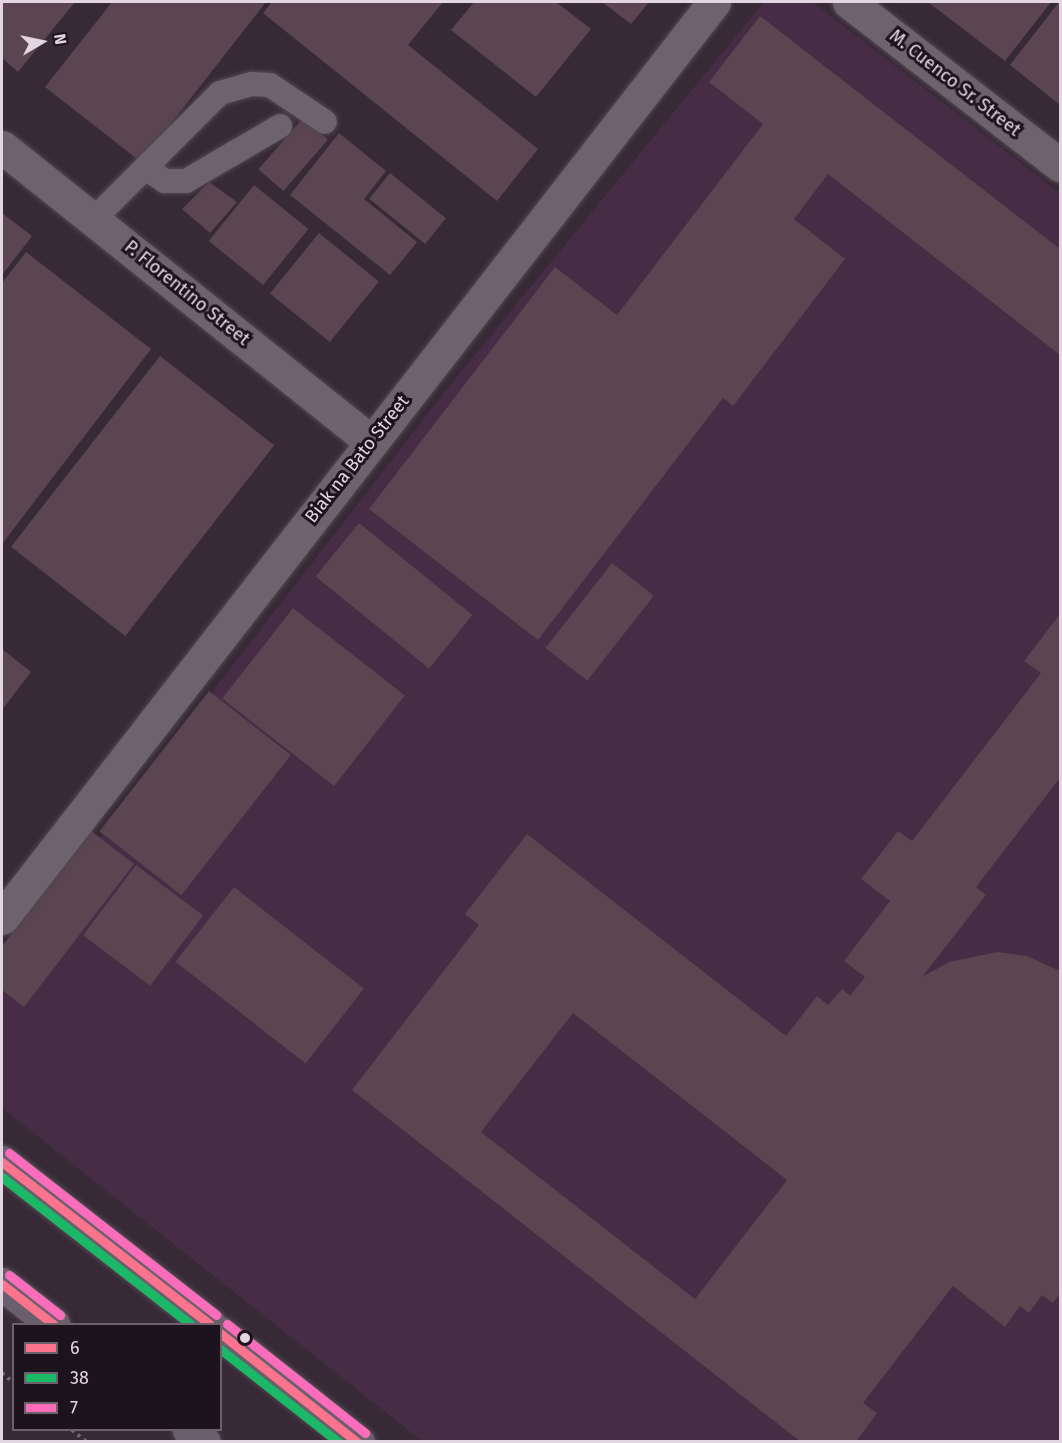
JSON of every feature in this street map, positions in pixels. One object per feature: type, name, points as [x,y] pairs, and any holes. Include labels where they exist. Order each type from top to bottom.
[{"type":"main road","points":[[2,1162],[208,1323]]},
{"type":"main road","points":[[2,1284],[52,1323]]},
{"type":"main road","points":[[222,1335],[358,1442]]},
{"type":"main road","points":[[190,1431],[204,1442]]},
{"type":"street","name":"Biak na Bato Street","points":[[2,918],[370,441],[714,2]]},
{"type":"street","name":"M. Cuenco Sr. Street","points":[[849,2],[1060,165]]},
{"type":"street","name":"P. Florentino Street","points":[[2,147],[370,441]]},
{"type":"lane","points":[[94,219],[220,93],[239,86],[270,86],[325,122]]},
{"type":"lane","points":[[145,168],[165,181],[186,181],[280,126]]},
{"type":"path","points":[[73,1431],[87,1442]]},
{"type":"shaded area","points":[[764,2],[813,2],[1060,193],[1060,1441],[422,1441],[2,1108],[2,963],[443,394]]},
{"type":"building","points":[[2,2],[75,2],[18,72],[2,58]]},
{"type":"building","points":[[112,2],[266,2],[141,162],[45,87]]},
{"type":"building","points":[[272,2],[443,2],[408,45],[538,149],[497,201],[263,13]]},
{"type":"building","points":[[474,2],[556,2],[591,29],[536,97],[451,30]]},
{"type":"building","points":[[602,2],[649,2],[631,24]]},
{"type":"building","points":[[928,2],[1051,2],[1005,61]]},
{"type":"building","points":[[1060,2],[1060,105],[1010,65]]},
{"type":"building","points":[[760,16],[1060,249],[1060,355],[828,174],[794,219],[845,259],[733,406],[723,398],[538,640],[369,509],[555,267],[617,315],[763,124],[709,82]]},
{"type":"building","points":[[303,118],[328,140],[283,191],[258,169]]},
{"type":"building","points":[[339,133],[386,171],[364,199],[417,242],[390,275],[290,195]]},
{"type":"building","points":[[390,173],[446,218],[425,244],[369,199]]},
{"type":"building","points":[[209,182],[237,202],[210,233],[182,209]]},
{"type":"building","points":[[254,185],[308,229],[263,285],[209,241]]},
{"type":"building","points":[[2,213],[32,236],[2,275]]},
{"type":"building","points":[[319,233],[379,281],[330,342],[270,294]]},
{"type":"building","points":[[26,252],[151,349],[2,544],[2,283]]},
{"type":"building","points":[[160,356],[274,445],[125,636],[11,547]]},
{"type":"building","points":[[359,523],[472,615],[429,669],[316,577]]},
{"type":"building","points":[[612,563],[654,596],[587,681],[546,648]]},
{"type":"building","points":[[293,608],[405,695],[334,786],[222,699]]},
{"type":"building","points":[[1060,614],[1060,778],[976,887],[986,895],[922,977],[949,962],[997,952],[1027,956],[1060,971],[1060,1293],[1053,1303],[1042,1295],[1029,1313],[1020,1306],[1005,1327],[953,1286],[863,1403],[877,1413],[856,1442],[801,1442],[352,1090],[479,925],[465,914],[527,834],[786,1036],[817,996],[828,1005],[842,989],[850,996],[865,977],[844,961],[890,901],[861,879],[898,831],[912,841],[1041,673],[1024,661]],"holes":[[[573,1013],[787,1180],[695,1299],[481,1132]]]},
{"type":"building","points":[[2,649],[31,672],[2,710]]},
{"type":"building","points":[[209,691],[291,755],[181,895],[99,831]]},
{"type":"building","points":[[91,831],[134,864],[24,1007],[2,990],[2,946]]},
{"type":"building","points":[[136,865],[203,916],[150,986],[83,935]]},
{"type":"building","points":[[234,887],[364,989],[306,1063],[176,962]]},
{"type":"transit line","name":"7","points":[[9,1153],[216,1315]]},
{"type":"transit line","name":"6","points":[[2,1162],[208,1323]]},
{"type":"transit line","name":"38","points":[[2,1177],[189,1323]]},
{"type":"transit line","name":"7","points":[[9,1275],[60,1315]]},
{"type":"transit line","name":"6","points":[[2,1284],[52,1323]]},
{"type":"transit line","name":"7","points":[[227,1324],[365,1433]]},
{"type":"transit line","name":"6","points":[[222,1335],[357,1442]]},
{"type":"transit line","name":"38","points":[[222,1351],[338,1442]]}]
